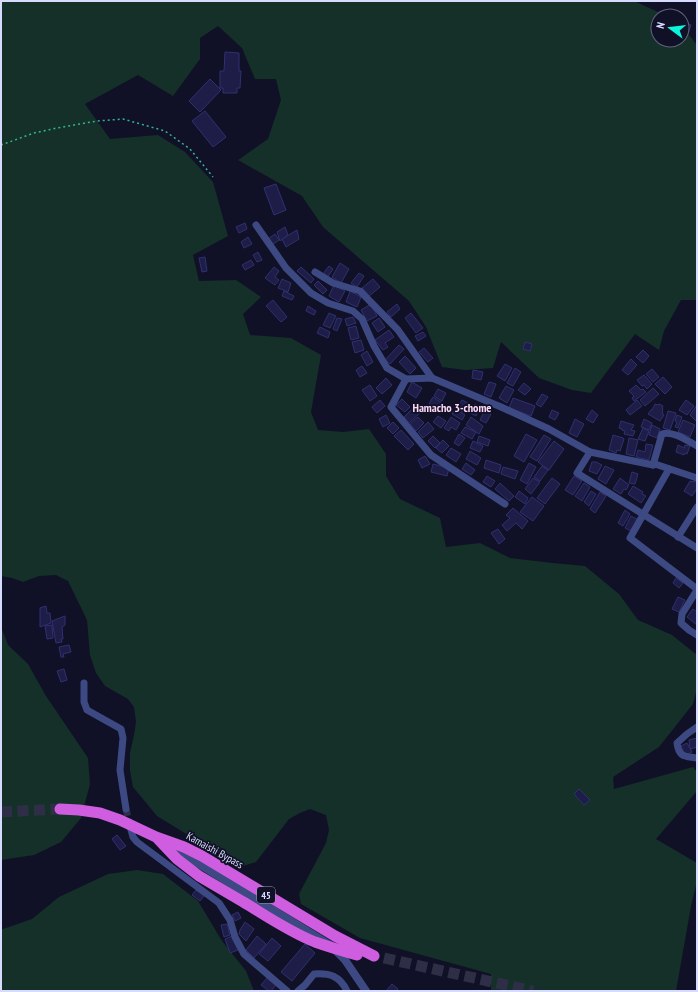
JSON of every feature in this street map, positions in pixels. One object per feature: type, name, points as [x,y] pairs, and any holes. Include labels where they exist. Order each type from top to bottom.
[{"type":"highway","name":"45","points":[[60,809],[100,813],[120,820],[156,837]]},
{"type":"highway","name":"Kamaishi Bypass","points":[[156,837],[184,847],[202,856],[335,936],[379,957],[357,955],[314,942],[293,932],[199,876],[177,859],[156,837]]},
{"type":"street","points":[[256,225],[286,268],[311,293],[328,303],[353,310],[362,319],[374,346],[387,368],[406,378],[432,378],[549,429],[590,452],[653,465],[655,464],[696,476]]},
{"type":"street","points":[[315,272],[333,283],[360,291],[398,330],[432,378]]},
{"type":"street","points":[[406,378],[391,407],[431,455],[505,504]]},
{"type":"street","points":[[653,465],[660,438],[664,433],[678,436],[697,446]]},
{"type":"street","points":[[590,452],[577,473],[697,548]]},
{"type":"street","points":[[669,469],[630,538],[697,589],[682,614],[681,623],[697,635]]},
{"type":"street","points":[[678,537],[697,507]]},
{"type":"street","points":[[84,684],[84,702],[87,710],[121,729],[123,738],[120,770],[126,809]]},
{"type":"street","points":[[697,727],[677,743],[678,750],[684,756],[697,758]]},
{"type":"street","points":[[130,826],[133,837],[137,842],[219,903],[230,920],[235,936],[244,954],[287,991]]},
{"type":"street","points":[[156,837],[330,945],[345,960],[366,991]]},
{"type":"street","points":[[298,991],[314,974],[323,973],[338,977],[345,985],[347,991]]},
{"type":"path","points":[[1,145],[34,133],[57,128],[97,120],[123,119],[165,131],[190,149],[213,177]]},
{"type":"green space","points":[[1,1],[634,1],[650,8],[650,48],[690,48],[690,36],[697,45],[697,300],[681,300],[664,331],[659,350],[635,334],[591,393],[572,390],[539,378],[501,342],[493,368],[465,370],[442,367],[426,327],[409,301],[323,227],[302,196],[238,160],[268,139],[281,100],[276,79],[255,79],[242,48],[218,26],[200,38],[200,59],[173,96],[138,75],[85,104],[110,139],[158,135],[185,152],[213,182],[228,236],[193,255],[199,281],[236,280],[261,297],[243,314],[250,335],[291,338],[321,355],[311,412],[318,430],[343,432],[369,429],[386,454],[386,476],[400,499],[440,518],[446,547],[480,543],[510,558],[585,566],[619,594],[638,620],[672,635],[697,655],[697,688],[693,704],[659,747],[613,777],[614,789],[693,767],[697,772],[697,791],[656,839],[697,863],[697,881],[691,906],[676,991],[491,991],[491,974],[360,938],[301,904],[299,894],[326,843],[329,830],[326,815],[310,809],[289,819],[256,862],[240,867],[157,816],[133,787],[130,771],[130,753],[136,722],[134,707],[128,699],[105,686],[96,673],[90,655],[87,620],[68,581],[56,575],[39,576],[23,582],[1,576]]},
{"type":"green space","points":[[1,627],[8,645],[28,664],[46,696],[88,758],[90,784],[81,818],[61,842],[34,855],[1,860]]},
{"type":"green space","points":[[137,870],[163,874],[198,901],[222,941],[246,971],[254,991],[1,991],[1,929],[32,919],[59,897],[108,874]]},
{"type":"building","points":[[225,52],[239,53],[239,71],[241,71],[240,88],[237,88],[237,93],[223,93],[223,88],[220,88],[220,71],[224,71]]},
{"type":"building","points":[[210,79],[221,90],[200,112],[189,101]]},
{"type":"building","points":[[205,111],[226,137],[213,147],[192,121]]},
{"type":"building","points":[[276,184],[286,210],[274,215],[264,188]]},
{"type":"building","points":[[245,223],[247,229],[239,233],[236,227]]},
{"type":"building","points":[[285,227],[288,235],[280,241],[277,232]]},
{"type":"building","points":[[297,230],[299,239],[286,247],[282,239]]},
{"type":"building","points":[[275,234],[279,240],[272,245],[268,239]]},
{"type":"building","points":[[248,237],[252,244],[244,248],[241,242]]},
{"type":"building","points":[[258,252],[262,260],[257,262],[253,255]]},
{"type":"building","points":[[205,257],[207,271],[202,272],[199,258]]},
{"type":"building","points":[[251,260],[254,265],[245,270],[242,265]]},
{"type":"building","points":[[340,263],[349,269],[341,283],[332,277]]},
{"type":"building","points":[[329,266],[333,269],[327,278],[323,274]]},
{"type":"building","points":[[274,267],[279,271],[275,277],[279,280],[275,285],[265,278]]},
{"type":"building","points":[[301,267],[314,279],[311,283],[297,271]]},
{"type":"building","points":[[359,273],[364,276],[357,287],[351,283]]},
{"type":"building","points":[[282,279],[291,283],[288,292],[278,288]]},
{"type":"building","points":[[373,279],[380,287],[369,296],[362,288]]},
{"type":"building","points":[[318,281],[327,290],[323,294],[314,285]]},
{"type":"building","points":[[334,285],[345,291],[339,302],[329,296]]},
{"type":"building","points":[[284,291],[294,296],[292,300],[282,296]]},
{"type":"building","points":[[350,291],[361,297],[357,307],[346,302]]},
{"type":"building","points":[[273,300],[287,317],[281,322],[266,306]]},
{"type":"building","points":[[371,304],[377,316],[367,321],[361,310]]},
{"type":"building","points":[[397,304],[400,309],[391,317],[387,312]]},
{"type":"building","points":[[308,306],[316,311],[314,315],[306,311]]},
{"type":"building","points":[[329,313],[336,316],[330,328],[323,325]]},
{"type":"building","points":[[411,313],[423,328],[416,333],[405,318]]},
{"type":"building","points":[[353,317],[356,323],[347,326],[345,319]]},
{"type":"building","points":[[337,318],[342,319],[337,331],[333,329]]},
{"type":"building","points":[[379,318],[385,327],[378,332],[372,323]]},
{"type":"building","points":[[356,326],[359,338],[351,340],[348,328]]},
{"type":"building","points":[[320,327],[330,332],[328,338],[317,333]]},
{"type":"building","points":[[389,330],[394,337],[385,343],[388,347],[383,350],[375,340]]},
{"type":"building","points":[[423,332],[426,336],[418,341],[415,336]]},
{"type":"building","points":[[361,340],[364,350],[355,353],[352,342]]},
{"type":"building","points":[[525,342],[532,344],[530,351],[523,349]]},
{"type":"building","points":[[399,345],[404,349],[390,364],[385,360]]},
{"type":"building","points":[[424,348],[433,358],[428,362],[419,352]]},
{"type":"building","points":[[643,350],[649,356],[643,363],[636,357]]},
{"type":"building","points":[[367,351],[373,362],[367,366],[361,355]]},
{"type":"building","points":[[405,356],[416,368],[410,374],[399,362]]},
{"type":"building","points":[[631,359],[637,365],[628,375],[622,370]]},
{"type":"building","points":[[505,364],[512,368],[505,381],[497,376]]},
{"type":"building","points":[[362,366],[367,373],[360,377],[356,370]]},
{"type":"building","points":[[515,368],[521,372],[513,386],[507,383]]},
{"type":"building","points":[[652,369],[659,377],[653,382],[646,374]]},
{"type":"building","points":[[473,370],[483,372],[481,380],[472,378]]},
{"type":"building","points":[[644,375],[652,384],[647,389],[637,380]]},
{"type":"building","points":[[663,377],[672,387],[665,394],[655,384]]},
{"type":"building","points":[[386,378],[392,385],[382,394],[376,388]]},
{"type":"building","points":[[412,382],[422,388],[416,398],[407,392]]},
{"type":"building","points":[[489,382],[496,384],[491,397],[484,394]]},
{"type":"building","points":[[524,383],[531,389],[525,395],[518,390]]},
{"type":"building","points":[[370,385],[377,396],[370,401],[362,390]]},
{"type":"building","points":[[636,385],[641,390],[643,389],[646,392],[634,401],[632,398],[634,396],[629,391]]},
{"type":"building","points":[[506,386],[514,390],[507,403],[499,398]]},
{"type":"building","points":[[653,388],[659,394],[645,406],[640,400]]},
{"type":"building","points":[[438,389],[446,393],[442,401],[434,396]]},
{"type":"building","points":[[542,394],[548,397],[541,407],[536,404]]},
{"type":"building","points":[[433,397],[442,403],[438,409],[429,404]]},
{"type":"building","points":[[513,398],[535,406],[531,416],[509,408]]},
{"type":"building","points":[[402,399],[410,407],[405,412],[396,405]]},
{"type":"building","points":[[380,400],[385,406],[377,413],[372,407]]},
{"type":"building","points":[[462,400],[470,404],[465,413],[457,409]]},
{"type":"building","points":[[637,400],[642,406],[630,415],[626,410]]},
{"type":"building","points":[[686,400],[694,406],[687,415],[679,410]]},
{"type":"building","points":[[475,404],[480,407],[476,416],[470,413]]},
{"type":"building","points":[[655,404],[663,406],[662,414],[664,415],[660,421],[648,414]]},
{"type":"building","points":[[697,405],[697,420],[696,421],[690,415]]},
{"type":"building","points":[[414,407],[420,413],[409,423],[404,417]]},
{"type":"building","points":[[455,409],[465,415],[462,420],[452,414]]},
{"type":"building","points":[[485,410],[491,414],[486,423],[480,420]]},
{"type":"building","points":[[552,410],[559,413],[555,420],[549,417]]},
{"type":"building","points":[[592,410],[598,415],[593,423],[586,419]]},
{"type":"building","points":[[668,411],[676,413],[670,430],[663,428]]},
{"type":"building","points":[[386,415],[390,423],[383,427],[379,419]]},
{"type":"building","points":[[677,415],[682,417],[678,428],[675,427]]},
{"type":"building","points":[[438,416],[446,421],[441,428],[433,422]]},
{"type":"building","points":[[418,417],[424,423],[416,431],[410,424]]},
{"type":"building","points":[[451,417],[460,423],[456,430],[451,427],[449,431],[444,428]]},
{"type":"building","points":[[471,417],[483,426],[479,434],[466,425]]},
{"type":"building","points":[[575,419],[584,424],[577,437],[569,433]]},
{"type":"building","points":[[644,419],[652,423],[649,430],[641,427]]},
{"type":"building","points":[[683,420],[695,425],[690,437],[678,432]]},
{"type":"building","points":[[621,421],[634,425],[631,430],[635,431],[633,436],[624,434],[625,431],[619,428]]},
{"type":"building","points":[[393,422],[399,428],[393,434],[387,428]]},
{"type":"building","points":[[428,422],[434,429],[423,438],[418,432]]},
{"type":"building","points":[[652,425],[660,429],[657,438],[649,435]]},
{"type":"building","points":[[465,427],[476,432],[472,439],[461,433]]},
{"type":"building","points":[[643,428],[649,431],[645,441],[638,439]]},
{"type":"building","points":[[401,430],[414,444],[408,450],[394,436]]},
{"type":"building","points":[[459,434],[465,438],[459,446],[454,443]]},
{"type":"building","points":[[526,434],[537,440],[524,462],[514,456]]},
{"type":"building","points":[[544,435],[551,439],[537,461],[530,457]]},
{"type":"building","points":[[613,435],[624,439],[620,451],[617,450],[616,453],[609,450]]},
{"type":"building","points":[[433,436],[440,443],[435,448],[428,441]]},
{"type":"building","points":[[479,436],[490,440],[488,446],[477,442]]},
{"type":"building","points":[[629,438],[638,440],[634,456],[626,454]]},
{"type":"building","points":[[443,440],[449,446],[442,453],[436,448]]},
{"type":"building","points":[[473,441],[483,446],[480,452],[470,448]]},
{"type":"building","points":[[554,441],[564,449],[549,470],[538,462]]},
{"type":"building","points":[[646,444],[653,445],[649,460],[636,457],[638,450],[645,452]]},
{"type":"building","points":[[678,445],[684,448],[685,445],[690,446],[687,454],[685,453],[684,455],[676,452]]},
{"type":"building","points":[[451,448],[461,454],[456,462],[446,455]]},
{"type":"building","points":[[470,451],[481,458],[477,465],[466,459]]},
{"type":"building","points":[[425,456],[430,464],[422,468],[418,460]]},
{"type":"building","points":[[486,460],[501,465],[499,473],[484,468]]},
{"type":"building","points":[[592,462],[602,465],[597,474],[589,471]]},
{"type":"building","points":[[466,463],[475,470],[471,475],[462,469]]},
{"type":"building","points":[[529,463],[536,467],[527,484],[520,480]]},
{"type":"building","points":[[433,464],[449,468],[447,476],[431,472]]},
{"type":"building","points":[[542,466],[548,470],[540,481],[534,477]]},
{"type":"building","points":[[605,466],[614,470],[606,484],[598,479]]},
{"type":"building","points":[[503,467],[518,471],[515,479],[501,474]]},
{"type":"building","points":[[632,472],[638,474],[635,484],[629,483]]},
{"type":"building","points":[[487,476],[495,481],[491,487],[483,482]]},
{"type":"building","points":[[574,476],[582,481],[573,495],[565,490]]},
{"type":"building","points":[[533,478],[540,482],[531,494],[525,489]]},
{"type":"building","points":[[552,478],[560,484],[545,504],[537,498]]},
{"type":"building","points":[[620,478],[629,485],[621,494],[613,489]]},
{"type":"building","points":[[690,481],[697,483],[697,491],[696,490],[692,496],[684,491]]},
{"type":"building","points":[[500,483],[514,496],[509,501],[495,489]]},
{"type":"building","points":[[584,483],[590,487],[582,501],[575,496]]},
{"type":"building","points":[[633,486],[643,492],[642,494],[646,496],[641,503],[628,494]]},
{"type":"building","points":[[519,491],[528,498],[525,504],[515,497]]},
{"type":"building","points":[[591,491],[596,494],[589,506],[584,502]]},
{"type":"building","points":[[600,492],[606,496],[595,513],[590,509]]},
{"type":"building","points":[[532,497],[544,506],[533,521],[520,512]]},
{"type":"building","points":[[513,508],[528,521],[522,529],[516,523],[507,531],[502,525],[510,518],[506,515]]},
{"type":"building","points":[[625,510],[630,514],[623,526],[618,523]]},
{"type":"building","points":[[631,516],[637,519],[631,531],[625,528]]},
{"type":"building","points":[[498,529],[505,539],[499,544],[491,533]]},
{"type":"building","points":[[676,578],[683,583],[679,588],[673,583]]},
{"type":"building","points":[[678,597],[685,600],[679,612],[672,609]]},
{"type":"building","points":[[46,606],[47,613],[50,613],[51,623],[40,627],[40,608]]},
{"type":"building","points":[[693,609],[697,612],[697,625],[687,617]]},
{"type":"building","points":[[65,616],[65,625],[62,627],[62,642],[56,643],[52,621]]},
{"type":"building","points":[[52,625],[53,638],[47,639],[45,626]]},
{"type":"building","points":[[69,645],[71,652],[63,654],[64,657],[61,657],[59,647]]},
{"type":"building","points":[[64,669],[67,680],[61,682],[57,671]]},
{"type":"building","points":[[697,738],[697,747],[690,749],[689,740]]},
{"type":"building","points":[[687,743],[692,752],[685,755],[681,746]]},
{"type":"building","points":[[579,789],[590,800],[584,805],[574,794]]},
{"type":"building","points":[[117,835],[126,846],[120,850],[112,839]]},
{"type":"building","points":[[196,890],[204,896],[200,901],[192,895]]},
{"type":"building","points":[[238,912],[241,918],[235,921],[232,915]]},
{"type":"building","points":[[245,922],[254,929],[246,941],[239,934]]},
{"type":"building","points":[[227,924],[230,935],[224,937],[221,925]]},
{"type":"building","points":[[232,936],[238,950],[230,953],[225,939]]},
{"type":"building","points":[[257,936],[266,944],[254,958],[246,950]]},
{"type":"building","points":[[272,938],[281,946],[268,961],[259,954]]},
{"type":"building","points":[[305,944],[315,953],[292,981],[281,972]]},
{"type":"building","points":[[267,978],[276,985],[271,991],[261,985]]},
{"type":"building","points":[[392,984],[398,989],[396,991],[386,991]]},
{"type":"tunnel","points":[[1,812],[60,809]]},
{"type":"tunnel","points":[[126,809],[130,826]]},
{"type":"tunnel","points":[[384,958],[533,991]]},
{"type":"district","name":"Hamacho 3-chome","points":[[452,407]]}]
